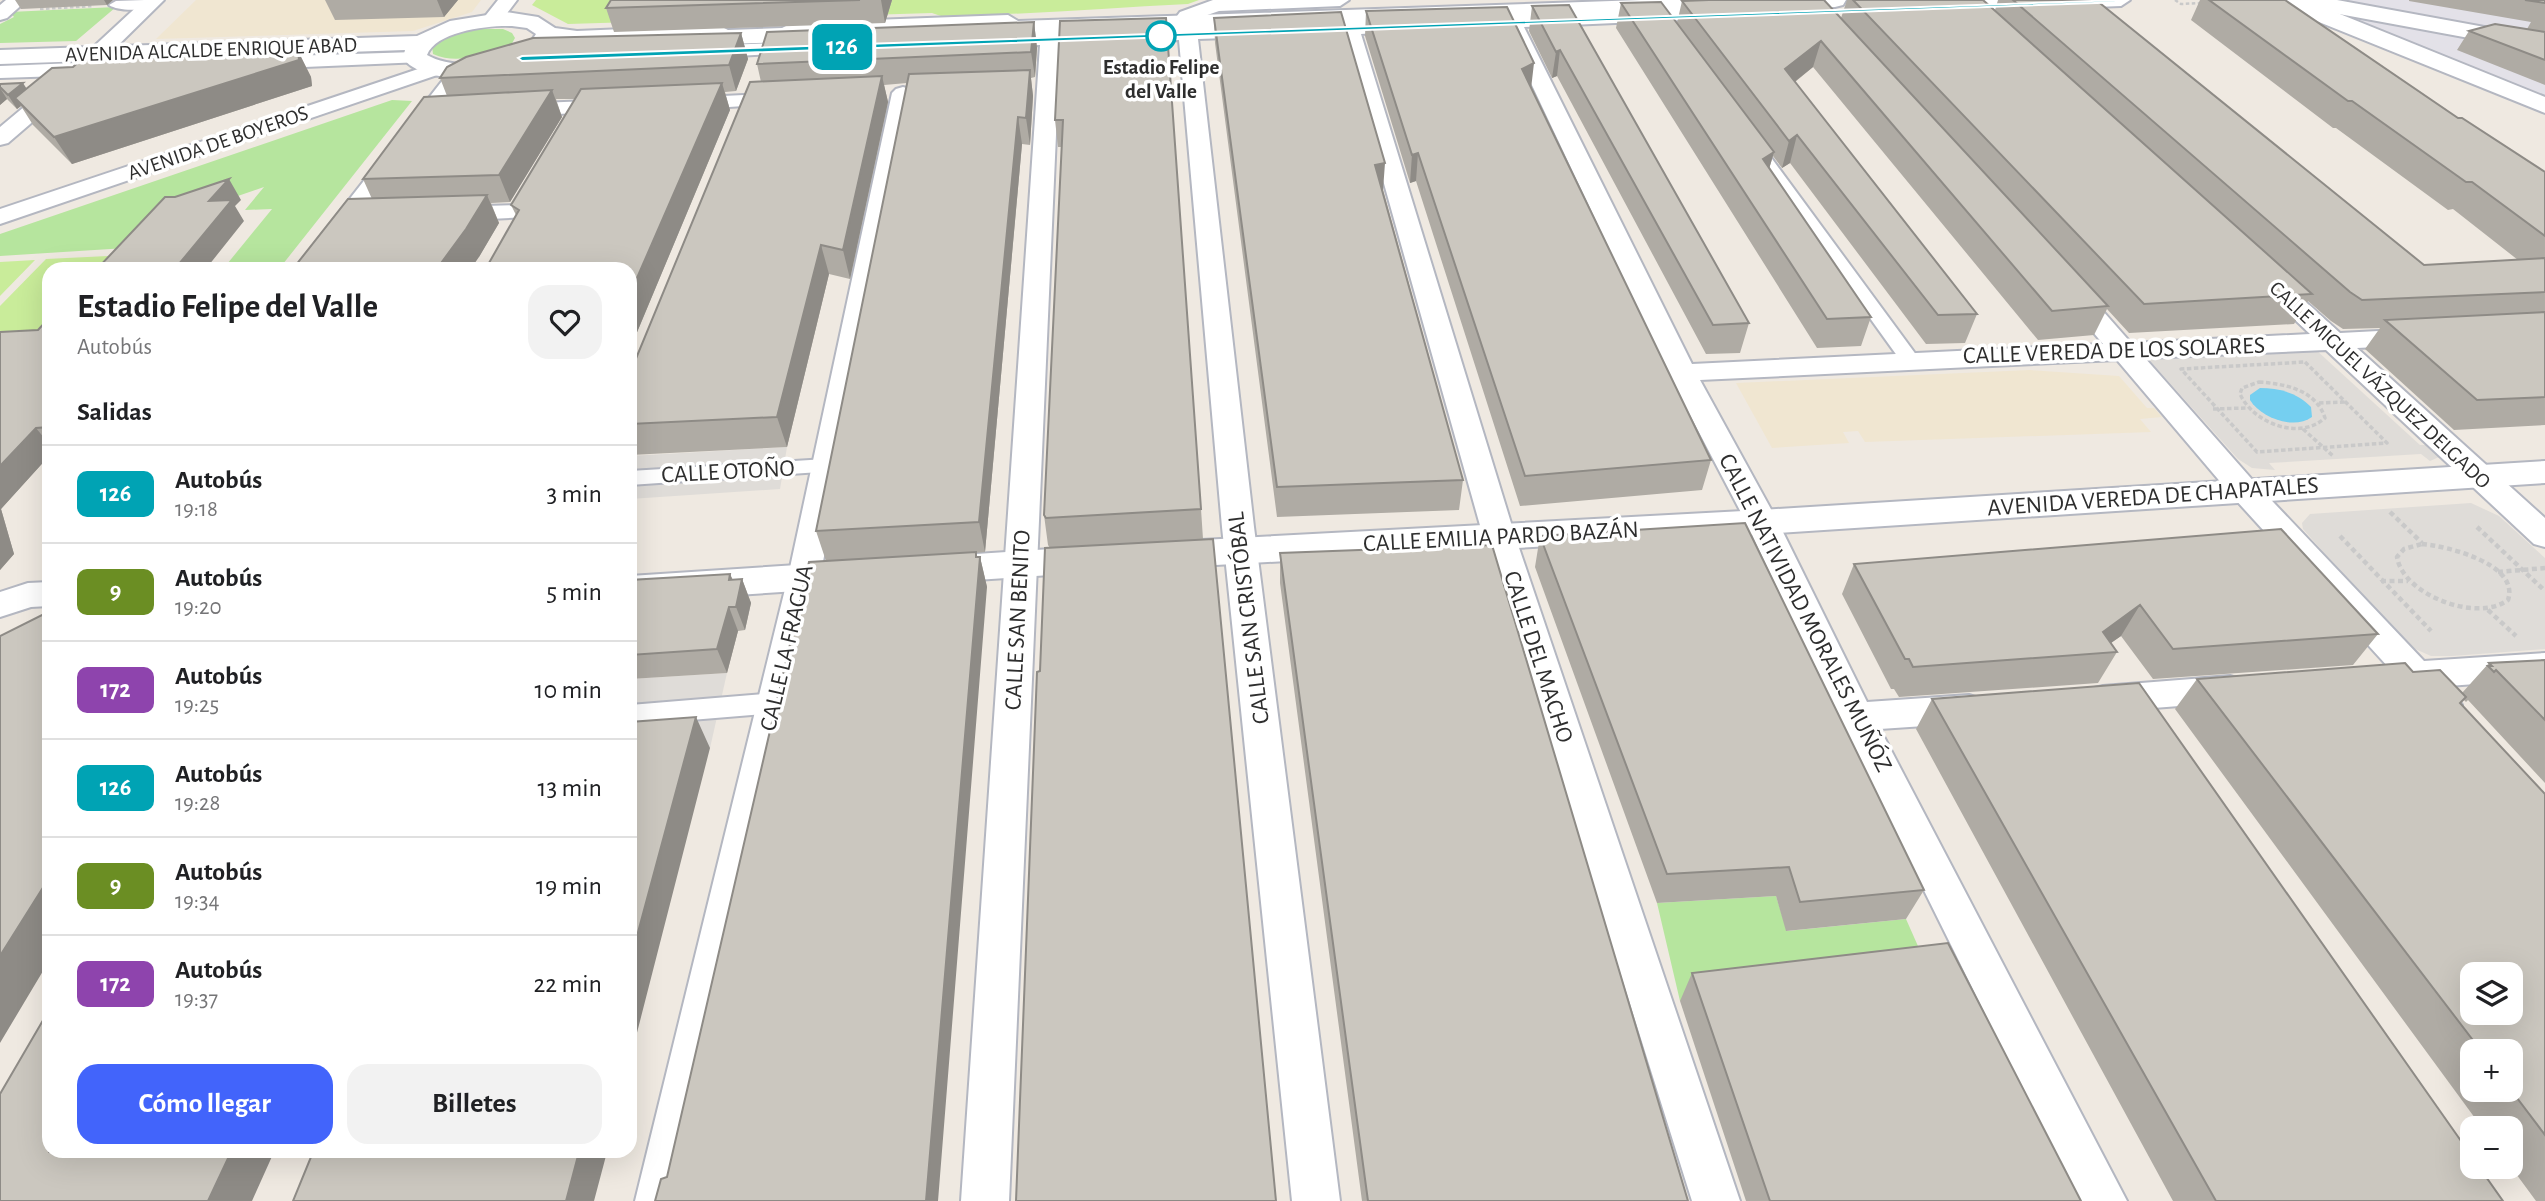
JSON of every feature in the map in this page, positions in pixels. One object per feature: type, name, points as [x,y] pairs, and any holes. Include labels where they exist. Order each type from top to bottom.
[{"type":"main road","points":[[2301,0],[2545,45]]},
{"type":"main road","points":[[2363,0],[2545,33]]},
{"type":"main road","points":[[2270,1],[2317,13],[2545,106]]},
{"type":"main road","points":[[556,48],[577,38],[1187,26],[1664,8]]},
{"type":"main road","points":[[556,48],[544,28],[536,23],[523,20],[492,20],[450,29],[418,50],[422,65],[460,71],[492,67],[522,58],[556,48],[576,42],[1834,13]]},
{"type":"main road","name":"AVENIDA ALCALDE ENRIQUE ABAD","points":[[0,63],[418,50]]},
{"type":"main road","name":"AVENIDA ALCALDE ENRIQUE ABAD","points":[[0,57],[90,61]]},
{"type":"main road","name":"AVENIDA VEREDA DE CHAPATALES","points":[[1762,522],[2545,472]]},
{"type":"main road","name":"CALLE EMILIA PARDO BAZÁN","points":[[637,589],[1241,550],[1287,550],[1762,522]]},
{"type":"street","points":[[492,20],[509,0]]},
{"type":"street","points":[[1927,7],[2121,0]]},
{"type":"street","points":[[2270,1],[2332,43]]},
{"type":"street","points":[[116,5],[153,2]]},
{"type":"street","points":[[0,138],[90,61],[153,2]]},
{"type":"street","points":[[1187,26],[1216,5],[1512,22],[1664,8],[1834,13]]},
{"type":"street","points":[[1968,6],[1998,33]]},
{"type":"street","points":[[1664,8],[1674,36]]},
{"type":"street","points":[[556,48],[764,49],[1050,39],[1345,14]]},
{"type":"street","name":"CALLE DEL MACHO","points":[[1345,14],[1499,536],[1716,1201]]},
{"type":"street","name":"CALLE NATIVIDAD MORALES MUÑÓZ","points":[[1512,22],[1682,373],[1762,522],[1856,717],[2103,1201]]},
{"type":"street","name":"CALLE SAN CRISTÓBAL","points":[[1187,26],[1241,550],[1316,1201]]},
{"type":"street","name":"CALLE SAN BENITO","points":[[985,1201],[1021,565],[1039,86],[1050,39]]},
{"type":"street","points":[[742,113],[764,49]]},
{"type":"street","points":[[0,72],[90,61]]},
{"type":"street","name":"AVENIDA DE BOYEROS","points":[[0,216],[436,69]]},
{"type":"street","points":[[312,262],[460,71]]},
{"type":"street","name":"CALLE LA FRAGUA","points":[[659,1201],[804,577],[902,93]]},
{"type":"street","points":[[662,104],[742,113],[806,98]]},
{"type":"street","points":[[492,111],[635,105]]},
{"type":"street","points":[[566,135],[582,107]]},
{"type":"street","points":[[427,114],[454,113]]},
{"type":"street","points":[[1739,125],[1910,360]]},
{"type":"street","points":[[506,235],[533,190]]},
{"type":"street","points":[[433,215],[520,212]]},
{"type":"street","points":[[346,218],[377,217]]},
{"type":"street","points":[[2050,266],[2245,491],[2463,725]]},
{"type":"street","name":"CALLE MIGUEL VÁZQUEZ DELGADO","points":[[2252,267],[2545,536]]},
{"type":"street","name":"CALLE VEREDA DE LOS SOLARES","points":[[1682,373],[2438,335]]},
{"type":"street","name":"CALLE OTOÑO","points":[[637,478],[826,466]]},
{"type":"street","points":[[0,604],[28,595],[42,594]]},
{"type":"street","points":[[2376,678],[2545,666]]},
{"type":"street","points":[[2074,701],[2266,687]]},
{"type":"street","points":[[2141,696],[2166,730]]},
{"type":"street","points":[[637,714],[775,703]]},
{"type":"street","points":[[1856,717],[2006,706]]},
{"type":"path","points":[[7,9],[116,5]]},
{"type":"path","points":[[2305,362],[2387,443],[2257,452],[2214,409],[2181,369],[2305,362]]},
{"type":"path","points":[[2259,383],[2284,385],[2318,403],[2324,410],[2325,418],[2314,427],[2302,429],[2278,425],[2247,408],[2241,401],[2242,388],[2259,383]]},
{"type":"path","points":[[2318,403],[2358,402]]},
{"type":"path","points":[[2206,409],[2247,408]]},
{"type":"path","points":[[2302,429],[2333,456]]},
{"type":"path","points":[[2390,512],[2422,544]]},
{"type":"path","points":[[2477,527],[2545,592]]},
{"type":"path","points":[[2340,536],[2431,631]]},
{"type":"path","points":[[2422,544],[2438,545],[2470,555],[2497,572],[2510,593],[2508,601],[2500,607],[2472,610],[2437,599],[2409,581],[2400,570],[2397,559],[2400,551],[2422,544]]},
{"type":"path","points":[[2497,572],[2545,568]]},
{"type":"shaded area","points":[[196,0],[481,0],[472,12],[413,31],[156,39]]},
{"type":"shaded area","points":[[2307,0],[2545,0],[2545,96]]},
{"type":"shaded area","points":[[2315,349],[2420,445],[2435,445],[2439,457],[2430,461],[2421,454],[2269,463],[2275,470],[2252,468],[2238,459],[2150,361],[2153,357]]},
{"type":"shaded area","points":[[2030,370],[2119,376],[2147,408],[2154,408],[2162,417],[2140,419],[2151,432],[1865,442],[1858,431],[1843,432],[1849,443],[1772,448],[1736,383]]},
{"type":"shaded area","points":[[787,447],[780,489],[637,499],[637,456]]},
{"type":"shaded area","points":[[2471,503],[2499,516],[2545,558],[2545,649],[2431,656],[2413,648],[2395,634],[2303,529],[2302,523],[2310,514]]},
{"type":"shaded area","points":[[727,673],[710,748],[637,753],[637,679]]},
{"type":"green space","points":[[536,0],[1199,0],[1188,4],[1003,14],[941,16],[932,13],[568,24],[532,5]]},
{"type":"green space","points":[[116,7],[76,41],[0,43],[0,24],[14,17],[10,12]]},
{"type":"green space","points":[[470,29],[503,29],[512,33],[515,38],[511,45],[462,59],[433,54],[432,46],[450,35]]},
{"type":"green space","points":[[392,100],[412,101],[285,262],[229,262],[272,209],[245,210],[264,187],[200,209],[142,247],[0,256],[0,234]]},
{"type":"green space","points":[[129,255],[122,262],[43,262],[46,259]]},
{"type":"green space","points":[[35,260],[0,296],[0,262]]},
{"type":"green space","points":[[42,263],[42,344],[0,350],[0,306]]},
{"type":"green space","points":[[1776,896],[1787,931],[1906,919],[1929,971],[1680,1001],[1657,903]]},
{"type":"water","points":[[2260,388],[2281,390],[2300,398],[2311,407],[2312,417],[2305,421],[2287,422],[2270,417],[2250,400],[2250,395]]},
{"type":"building","points":[[611,0],[860,0],[606,8]]},
{"type":"building","points":[[1824,0],[2108,306],[2052,311],[1821,41],[1785,69],[1977,314],[1938,315],[1797,135],[1789,141],[1682,1]]},
{"type":"building","points":[[1853,0],[1983,0],[2312,294],[2144,304]]},
{"type":"building","points":[[2013,0],[2096,0],[2424,265],[2545,258],[2545,292],[2362,300]]},
{"type":"building","points":[[2209,0],[2285,0],[2458,118],[2462,118],[2545,172],[2545,236],[2472,182],[2466,182],[2352,101],[2348,101]]},
{"type":"building","points":[[1661,2],[1774,152],[1763,159],[1871,317],[1827,319],[1621,3]]},
{"type":"building","points":[[1569,5],[1749,323],[1713,325],[1560,50],[1556,52],[1532,6]]},
{"type":"building","points":[[1507,7],[1534,63],[1522,69],[1711,460],[1525,476],[1418,153],[1412,155],[1366,11]]},
{"type":"building","points":[[1341,12],[1385,163],[1375,165],[1463,480],[1277,487],[1214,18]]},
{"type":"building","points":[[1166,18],[1201,509],[1046,518],[1044,515],[1063,120],[1055,120],[1060,21]]},
{"type":"building","points":[[1034,22],[1031,52],[757,64],[767,32]]},
{"type":"building","points":[[2495,24],[2545,32],[2545,60],[2469,31]]},
{"type":"building","points":[[741,33],[729,65],[440,78],[447,67],[466,57],[533,38]]},
{"type":"building","points":[[298,51],[299,60],[54,137],[15,98],[52,68],[73,67],[83,58]]},
{"type":"building","points":[[1030,70],[1026,118],[1018,117],[979,522],[816,531],[909,74]]},
{"type":"building","points":[[882,76],[843,250],[821,245],[777,417],[637,424],[637,356],[750,82]]},
{"type":"building","points":[[23,83],[8,95],[0,87],[0,84]]},
{"type":"building","points":[[722,83],[637,278],[637,262],[490,262],[519,210],[511,205],[581,89]]},
{"type":"building","points":[[552,90],[499,175],[363,179],[424,97]]},
{"type":"building","points":[[229,179],[209,201],[232,200],[181,262],[104,262],[165,197],[175,197]]},
{"type":"building","points":[[487,195],[442,262],[298,262],[348,199]]},
{"type":"building","points":[[2545,312],[2545,397],[2477,400],[2385,320]]},
{"type":"building","points":[[42,326],[42,428],[36,428],[0,466],[0,332],[38,330]]},
{"type":"building","points":[[1745,523],[1924,890],[1800,902],[1789,867],[1667,874],[1540,536]]},
{"type":"building","points":[[2281,529],[2378,634],[2173,649],[2140,605],[2103,632],[2117,652],[1913,667],[1909,659],[1905,659],[1854,564]]},
{"type":"building","points":[[1213,539],[1276,1201],[1016,1201],[1037,672],[1040,671],[1045,548]]},
{"type":"building","points":[[1492,545],[1688,1201],[1368,1201],[1280,553]]},
{"type":"building","points":[[976,552],[976,557],[980,557],[926,1201],[655,1201],[661,1179],[667,1177],[809,562]]},
{"type":"building","points":[[730,574],[729,580],[742,579],[736,607],[729,607],[717,649],[637,655],[637,580]]},
{"type":"building","points":[[42,615],[42,889],[0,956],[0,636]]},
{"type":"building","points":[[2545,660],[2545,720],[2496,670],[2494,672],[2488,666],[2492,666],[2489,663]]},
{"type":"building","points":[[2405,663],[2413,672],[2440,670],[2466,697],[2460,703],[2545,794],[2545,1135],[2520,1102],[2523,1102],[2523,1039],[2472,1039],[2461,1025],[2523,1025],[2523,962],[2460,962],[2460,1023],[2197,679]]},
{"type":"building","points":[[2139,683],[2460,1140],[2460,1179],[2487,1179],[2503,1201],[2216,1201],[1932,699]]},
{"type":"building","points":[[696,717],[637,936],[637,721]]},
{"type":"building","points":[[1948,943],[2081,1201],[1770,1201],[1692,973]]},
{"type":"building","points":[[42,1022],[42,1158],[228,1158],[208,1201],[0,1201],[0,1094]]},
{"type":"building","points":[[311,1158],[577,1158],[566,1201],[293,1201]]},
{"type":"bus line","name":"126","points":[[522,58],[2121,0]]},
{"type":"place","name":"Estadio Felipe del Valle","points":[[1161,36]]}]
